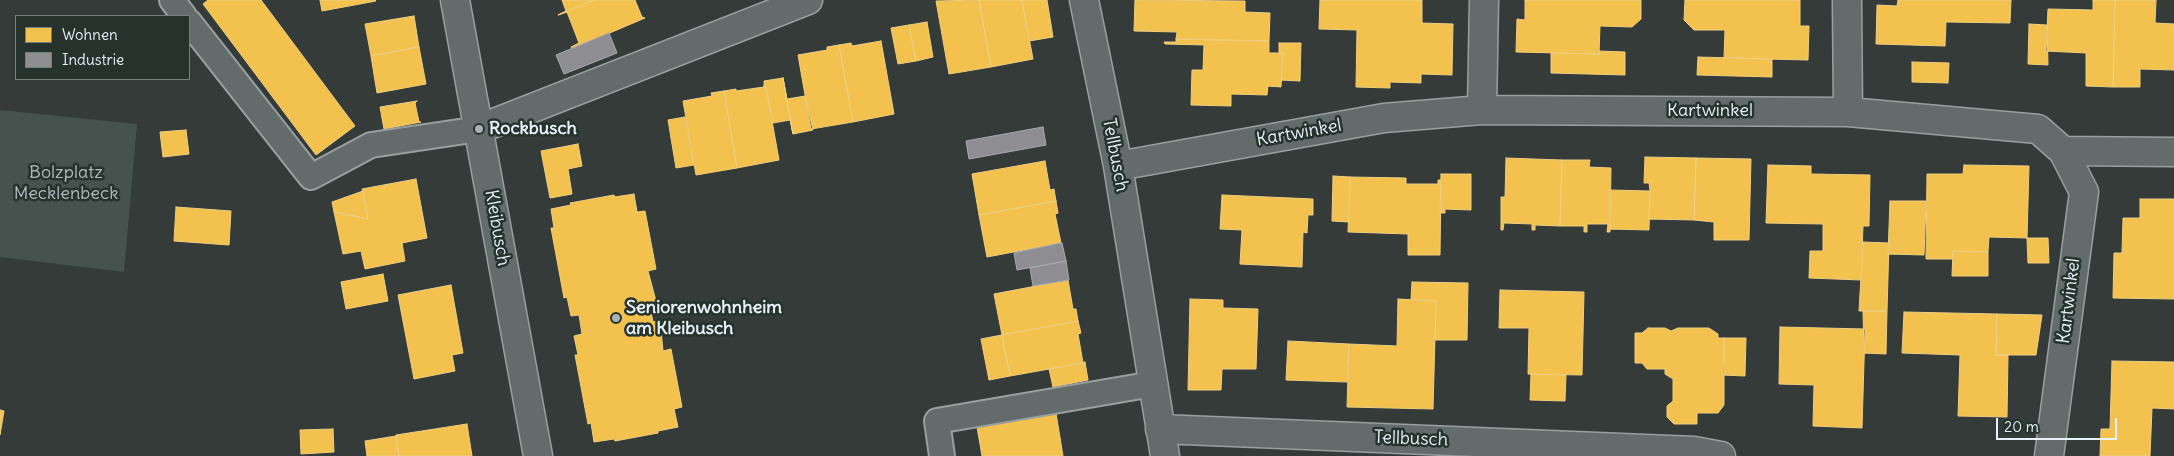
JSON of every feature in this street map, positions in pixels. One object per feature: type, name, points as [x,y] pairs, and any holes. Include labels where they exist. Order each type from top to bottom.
[{"type":"street","name":"Kleibusch","points":[[455,0],[538,456]]},
{"type":"street","points":[[479,129],[808,0]]},
{"type":"street","name":"Tellbusch","points":[[1084,0],[1118,166],[1165,456]]},
{"type":"street","points":[[1482,110],[1484,0]]},
{"type":"street","points":[[1847,0],[1848,112]]},
{"type":"street","name":"Kartwinkel","points":[[1118,166],[1384,118],[1482,110],[1848,112],[2038,129],[2063,151],[2084,192],[2049,456]]},
{"type":"street","points":[[2063,151],[2174,152]]},
{"type":"street","name":"Tellbusch","points":[[1160,429],[1694,450],[1721,456]]},
{"type":"lane","points":[[172,0],[183,15]]},
{"type":"lane","points":[[190,23],[311,177],[372,145],[479,129]]},
{"type":"lane","points":[[942,456],[937,422],[1153,384]]},
{"type":"green space","name":"Bolzplatz Mecklenbeck","points":[[0,110],[137,124],[124,272],[0,257]]},
{"type":"building: Wohnen","points":[[208,0],[261,0],[355,126],[316,155],[203,4]]},
{"type":"building: Wohnen","points":[[320,0],[375,0],[376,1],[322,11]]},
{"type":"building: Wohnen","points":[[562,0],[594,0],[558,15],[566,11]]},
{"type":"building: Wohnen","points":[[594,0],[635,0],[642,17],[645,18],[572,49],[571,47],[579,43],[567,12],[558,15]]},
{"type":"building: Wohnen","points":[[979,0],[991,67],[949,74],[936,1]]},
{"type":"building: Wohnen","points":[[979,0],[1022,0],[1033,59],[991,67]]},
{"type":"building: Wohnen","points":[[1022,0],[1047,0],[1053,37],[1029,41]]},
{"type":"building: Wohnen","points":[[1135,0],[1245,1],[1245,12],[1270,13],[1269,41],[1176,39],[1177,32],[1134,31]]},
{"type":"building: Wohnen","points":[[1320,0],[1422,0],[1422,23],[1453,24],[1452,75],[1421,74],[1421,83],[1390,82],[1390,88],[1356,87],[1357,30],[1319,29]]},
{"type":"building: Wohnen","points":[[1525,0],[1641,0],[1641,19],[1632,27],[1600,26],[1599,54],[1516,52],[1517,19],[1525,20]]},
{"type":"building: Wohnen","points":[[1685,0],[1800,0],[1800,26],[1809,26],[1808,60],[1724,58],[1725,30],[1694,30],[1684,20]]},
{"type":"building: Wohnen","points":[[1898,0],[2011,0],[2010,23],[1946,22],[1945,46],[1876,44],[1877,5],[1897,6]]},
{"type":"building: Wohnen","points":[[2093,0],[2115,0],[2113,87],[2086,86],[2086,53],[2046,51],[2048,9],[2093,10]]},
{"type":"building: Wohnen","points":[[2115,0],[2156,0],[2155,23],[2174,24],[2174,70],[2140,69],[2140,87],[2113,87]]},
{"type":"building: Wohnen","points":[[414,16],[419,47],[371,56],[365,24]]},
{"type":"building: Wohnen","points":[[927,22],[933,57],[916,61],[909,25]]},
{"type":"building: Wohnen","points":[[2029,24],[2047,25],[2048,65],[2028,64]]},
{"type":"building: Wohnen","points":[[909,25],[916,61],[898,64],[891,28]]},
{"type":"building: Wohnen","points":[[1176,39],[1269,41],[1269,53],[1283,53],[1281,87],[1268,86],[1267,95],[1231,94],[1231,106],[1191,105],[1192,70],[1203,70],[1204,45],[1165,44],[1164,42],[1176,42]]},
{"type":"building: Wohnen","points":[[881,41],[894,114],[853,122],[839,45],[851,43],[852,46]]},
{"type":"building: Wohnen","points":[[1279,43],[1301,43],[1300,81],[1281,80],[1283,53],[1279,53]]},
{"type":"building: Wohnen","points":[[839,45],[853,122],[811,129],[798,55],[827,50],[827,47]]},
{"type":"building: Wohnen","points":[[419,47],[426,84],[377,93],[371,56]]},
{"type":"building: Wohnen","points":[[1599,51],[1625,52],[1625,75],[1551,73],[1551,53],[1599,54]]},
{"type":"building: Wohnen","points":[[1698,57],[1772,59],[1772,77],[1697,75]]},
{"type":"building: Wohnen","points":[[1912,62],[1949,63],[1948,83],[1912,82]]},
{"type":"building: Wohnen","points":[[783,78],[787,99],[805,96],[813,130],[793,134]]},
{"type":"building: Wohnen","points":[[783,78],[793,134],[790,120],[773,123],[766,87],[764,87],[764,81]]},
{"type":"building: Wohnen","points":[[766,87],[779,160],[737,168],[724,91]]},
{"type":"building: Wohnen","points":[[724,91],[737,168],[696,175],[683,101],[712,96],[711,93]]},
{"type":"building: Wohnen","points":[[417,101],[415,103],[419,122],[421,122],[384,129],[380,107]]},
{"type":"building: Wohnen","points":[[685,117],[694,165],[676,168],[668,120]]},
{"type":"building: Wohnen","points":[[186,130],[189,154],[163,157],[160,132]]},
{"type":"building: Wohnen","points":[[578,144],[582,166],[568,169],[572,194],[550,198],[541,151]]},
{"type":"building: Wohnen","points":[[1645,157],[1696,158],[1694,220],[1649,219],[1650,191],[1649,183],[1644,183]]},
{"type":"building: Wohnen","points":[[1506,158],[1562,160],[1560,226],[1535,225],[1535,230],[1532,230],[1532,224],[1504,223],[1503,230],[1501,230],[1501,197],[1505,197]]},
{"type":"building: Wohnen","points":[[1696,158],[1751,159],[1749,240],[1714,240],[1714,222],[1694,220]]},
{"type":"building: Wohnen","points":[[1562,160],[1590,160],[1589,167],[1611,168],[1610,232],[1607,232],[1608,224],[1587,224],[1587,232],[1584,232],[1584,226],[1560,226]]},
{"type":"building: Wohnen","points":[[1045,161],[1050,190],[1054,189],[1056,201],[979,215],[972,174]]},
{"type":"building: Wohnen","points":[[1768,165],[1811,166],[1811,174],[1870,175],[1869,226],[1863,226],[1861,280],[1809,278],[1810,251],[1823,251],[1823,224],[1766,223]]},
{"type":"building: Wohnen","points":[[1964,165],[2029,166],[2027,238],[1989,237],[1988,252],[1953,251],[1952,259],[1926,259],[1927,174],[1963,174]]},
{"type":"building: Wohnen","points":[[1441,174],[1471,174],[1471,210],[1445,209],[1445,213],[1440,213]]},
{"type":"building: Wohnen","points":[[1333,176],[1350,177],[1349,222],[1332,221]]},
{"type":"building: Wohnen","points":[[1350,177],[1406,178],[1406,184],[1438,184],[1438,180],[1441,180],[1440,255],[1408,255],[1408,234],[1348,232]]},
{"type":"building: Wohnen","points":[[416,179],[427,238],[402,243],[405,261],[365,269],[361,251],[343,254],[334,212],[368,219],[362,189]]},
{"type":"building: Wohnen","points":[[1610,190],[1650,191],[1649,230],[1610,229]]},
{"type":"building: Wohnen","points":[[363,191],[368,219],[334,212],[332,202]]},
{"type":"building: Wohnen","name":"Seniorenwohnheim am Kleibusch","points":[[634,194],[637,212],[645,211],[656,269],[648,271],[656,301],[649,302],[653,322],[660,320],[663,351],[671,349],[682,407],[674,409],[678,427],[658,431],[658,433],[615,441],[614,439],[594,442],[591,423],[588,424],[575,355],[578,355],[574,336],[582,334],[579,315],[571,316],[567,297],[564,298],[551,228],[554,228],[551,209],[571,205],[570,203],[614,195],[615,197]]},
{"type":"building: Wohnen","points":[[1222,195],[1313,199],[1313,215],[1308,215],[1307,233],[1303,232],[1302,267],[1240,264],[1242,230],[1220,229]]},
{"type":"building: Wohnen","points":[[2140,199],[2174,199],[2174,299],[2113,298],[2114,253],[2122,253],[2123,218],[2140,218]]},
{"type":"building: Wohnen","points":[[1056,201],[1058,213],[1055,214],[1061,243],[987,257],[979,215]]},
{"type":"building: Wohnen","points":[[1890,201],[1926,201],[1924,255],[1888,254]]},
{"type":"building: Wohnen","points":[[176,207],[231,211],[229,245],[174,241]]},
{"type":"building: Wohnen","points":[[2027,238],[2048,238],[2049,263],[2028,263]]},
{"type":"building: Wohnen","points":[[1863,242],[1889,243],[1887,311],[1859,311]]},
{"type":"building: Wohnen","points":[[1953,251],[1988,252],[1988,276],[1952,276]]},
{"type":"building: Wohnen","points":[[383,274],[388,301],[346,309],[341,282]]},
{"type":"building: Wohnen","points":[[1068,280],[1073,309],[1076,309],[1078,321],[1002,335],[994,294]]},
{"type":"building: Wohnen","points":[[1412,282],[1468,283],[1467,340],[1435,340],[1436,301],[1411,299]]},
{"type":"building: Wohnen","points":[[451,285],[463,353],[452,355],[455,371],[414,379],[398,295]]},
{"type":"building: Wohnen","points":[[1500,290],[1584,292],[1582,375],[1528,374],[1529,328],[1499,328]]},
{"type":"building: Wohnen","points":[[1190,299],[1223,300],[1223,308],[1258,309],[1256,369],[1222,369],[1221,390],[1188,390]]},
{"type":"building: Wohnen","points":[[1398,299],[1436,301],[1433,409],[1347,407],[1349,344],[1397,346]]},
{"type":"building: Wohnen","points":[[1863,311],[1887,311],[1886,354],[1864,353]]},
{"type":"building: Wohnen","points":[[1904,312],[1997,314],[1996,355],[2008,355],[2007,417],[1958,416],[1960,355],[1902,353]]},
{"type":"building: Wohnen","points":[[1997,314],[2042,315],[2036,355],[1996,355]]},
{"type":"building: Wohnen","points":[[1078,321],[1081,333],[1078,334],[1083,363],[1010,376],[1002,335]]},
{"type":"building: Wohnen","points":[[1780,327],[1865,329],[1862,428],[1813,426],[1814,385],[1779,384]]},
{"type":"building: Wohnen","points":[[1648,328],[1665,328],[1671,331],[1678,328],[1709,328],[1718,334],[1718,338],[1724,338],[1724,405],[1718,413],[1697,413],[1697,424],[1674,424],[1667,417],[1667,406],[1673,401],[1673,379],[1665,374],[1665,369],[1647,369],[1642,363],[1635,363],[1635,333],[1642,333]]},
{"type":"building: Wohnen","points":[[1002,335],[1010,376],[989,380],[981,339]]},
{"type":"building: Wohnen","points":[[1724,338],[1746,338],[1745,376],[1723,375]]},
{"type":"building: Wohnen","points":[[1288,341],[1349,344],[1347,382],[1286,380]]},
{"type":"building: Wohnen","points":[[2112,361],[2174,362],[2174,409],[2152,408],[2150,456],[2100,456],[2101,429],[2110,429]]},
{"type":"building: Wohnen","points":[[1085,362],[1088,380],[1053,387],[1049,369]]},
{"type":"building: Wohnen","points":[[1531,374],[1566,375],[1565,401],[1530,400]]},
{"type":"building: Wohnen","points":[[1055,407],[1063,456],[982,456],[976,421]]},
{"type":"building: Wohnen","points":[[0,410],[4,411],[0,435]]},
{"type":"building: Wohnen","points":[[467,424],[472,456],[399,456],[396,435]]},
{"type":"building: Wohnen","points":[[333,429],[334,452],[301,454],[300,430]]},
{"type":"building: Wohnen","points":[[396,436],[399,456],[367,456],[365,441]]},
{"type":"building: Industrie","points":[[609,33],[617,53],[564,74],[556,55]]},
{"type":"building: Industrie","points":[[1043,127],[1046,145],[969,159],[966,141]]},
{"type":"building: Industrie","points":[[1062,243],[1066,261],[1017,270],[1014,253]]},
{"type":"building: Industrie","points":[[1066,261],[1069,280],[1033,286],[1030,268]]},
{"type":"place","name":"Rockbusch","points":[[479,129]]},
{"type":"place","name":"Seniorenwohnheim am Kleibusch","points":[[616,318]]}]
